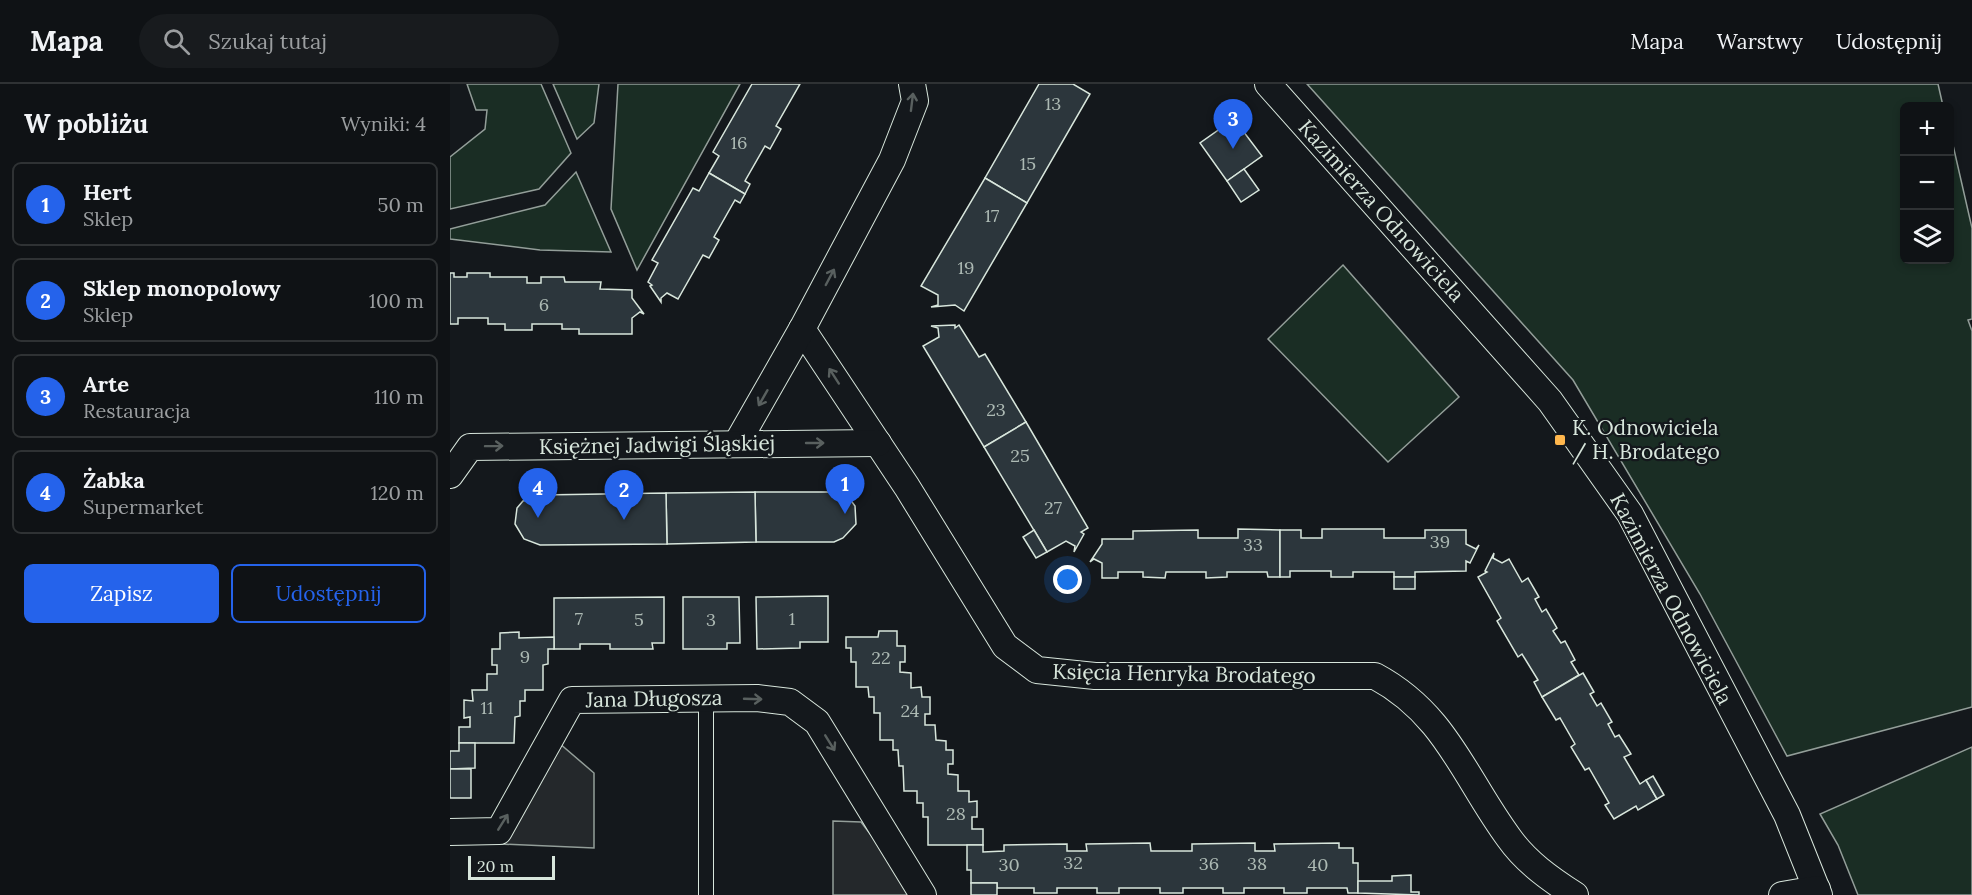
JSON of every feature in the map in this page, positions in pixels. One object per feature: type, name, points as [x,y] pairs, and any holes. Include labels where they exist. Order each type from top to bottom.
[{"type":"street","points":[[737,443],[802,329],[892,160],[915,101],[912,84]]},
{"type":"street","name":"Kazimierza Odnowiciela","points":[[1269,84],[1550,401],[1630,514],[1787,815],[1818,892]]},
{"type":"street","name":"Księcia Henryka Brodatego","points":[[802,329],[878,443],[1005,646],[1037,670],[1095,676],[1375,676],[1401,690],[1438,726],[1509,839],[1543,874],[1575,895]]},
{"type":"street","name":"Księżnej Jadwigi Śląskiej","points":[[450,475],[470,447],[878,443]]},
{"type":"street","name":"Jana Długosza","points":[[450,832],[499,831],[572,700],[757,698],[790,702],[817,722],[923,895]]},
{"type":"street","points":[[1782,895],[1818,892]]},
{"type":"lane","points":[[706,699],[706,895]]},
{"type":"green space","points":[[467,84],[541,84],[571,153],[539,189],[450,209],[450,157],[485,129],[487,110],[476,110]]},
{"type":"green space","points":[[553,84],[599,84],[594,123],[577,139]]},
{"type":"green space","points":[[618,84],[740,84],[637,270],[611,209]]},
{"type":"green space","points":[[1307,84],[1938,84],[1942,102],[1900,102],[1900,264],[1954,264],[1954,149],[1972,228],[1972,319],[1968,320],[1972,331],[1972,707],[1787,756],[1700,594],[1573,380]]},
{"type":"green space","points":[[576,172],[611,252],[540,250],[450,239],[450,229],[545,205]]},
{"type":"green space","points":[[1343,265],[1459,397],[1388,462],[1268,339]]},
{"type":"green space","points":[[1972,747],[1972,895],[1858,895],[1838,845],[1820,814]]},
{"type":"shaded area","points":[[552,737],[594,773],[594,848],[500,844]]},
{"type":"shaded area","points":[[833,821],[861,822],[917,895],[833,895]]},
{"type":"building","points":[[752,84],[800,84],[776,126],[781,129],[770,149],[765,146],[745,181],[750,184],[745,194],[709,173],[719,156],[713,152]]},
{"type":"building","points":[[1039,84],[1073,84],[1090,94],[1027,203],[985,178]]},
{"type":"building","points":[[1234,119],[1262,156],[1227,181],[1200,143]]},
{"type":"building","points":[[1244,169],[1259,190],[1241,202],[1227,181]]},
{"type":"building","points":[[709,173],[745,194],[740,203],[735,200],[714,237],[719,240],[709,258],[703,255],[678,299],[667,293],[661,298],[661,302],[648,282],[658,263],[652,260],[693,188],[699,191]]},
{"type":"building","points":[[985,178],[1027,203],[964,311],[955,305],[931,307],[938,305],[938,295],[921,286]]},
{"type":"building","points":[[450,273],[454,273],[454,277],[467,277],[467,273],[490,273],[490,277],[527,277],[527,283],[541,283],[541,277],[564,277],[565,282],[601,282],[600,289],[632,290],[632,298],[644,314],[640,312],[632,318],[632,334],[579,334],[579,329],[562,329],[562,324],[532,324],[532,330],[505,330],[505,324],[488,324],[488,318],[458,318],[458,324],[450,324]]},
{"type":"building","points":[[955,325],[955,328],[959,325],[979,357],[985,354],[1026,422],[984,447],[923,346],[939,337],[938,328],[931,326]]},
{"type":"building","points":[[1026,422],[1088,528],[1081,532],[1084,534],[1074,552],[1075,546],[1066,541],[1047,552],[984,447]]},
{"type":"building","points":[[755,492],[834,492],[850,499],[855,506],[856,524],[843,538],[834,542],[756,542]]},
{"type":"building","points":[[755,492],[756,542],[667,544],[666,493]]},
{"type":"building","points":[[666,493],[667,544],[540,545],[524,539],[515,524],[517,508],[523,501],[540,495]]},
{"type":"building","points":[[1238,529],[1280,530],[1280,577],[1268,577],[1267,572],[1227,572],[1227,577],[1206,578],[1206,572],[1166,572],[1165,578],[1143,577],[1143,572],[1118,572],[1118,578],[1102,578],[1102,563],[1094,559],[1090,562],[1102,544],[1102,539],[1133,539],[1133,531],[1198,530],[1198,538],[1238,538]]},
{"type":"building","points":[[1322,529],[1384,529],[1384,538],[1425,538],[1425,530],[1466,530],[1466,544],[1476,549],[1479,545],[1470,563],[1466,561],[1466,571],[1415,572],[1415,577],[1394,577],[1394,572],[1353,572],[1353,577],[1331,577],[1331,571],[1290,571],[1290,577],[1280,577],[1280,530],[1301,530],[1301,538],[1322,538]]},
{"type":"building","points":[[1034,530],[1047,552],[1036,558],[1023,537]]},
{"type":"building","points":[[1494,553],[1493,558],[1502,563],[1509,559],[1522,582],[1528,578],[1539,597],[1535,599],[1542,612],[1546,609],[1557,628],[1553,631],[1561,643],[1565,641],[1575,660],[1571,662],[1579,675],[1542,697],[1534,682],[1538,680],[1522,654],[1518,657],[1497,621],[1501,618],[1478,577],[1487,572],[1485,571]]},
{"type":"building","points":[[1394,577],[1415,577],[1415,589],[1394,589]]},
{"type":"building","points":[[828,596],[828,642],[800,642],[800,648],[757,649],[756,597]]},
{"type":"building","points":[[664,597],[664,643],[652,643],[653,649],[610,649],[610,644],[580,644],[580,649],[554,649],[554,598]]},
{"type":"building","points":[[683,597],[739,597],[740,643],[727,643],[727,649],[683,649]]},
{"type":"building","points":[[879,631],[897,631],[897,646],[905,646],[905,662],[900,662],[900,672],[911,673],[911,688],[921,687],[922,697],[930,697],[930,714],[925,714],[925,725],[935,725],[936,740],[946,741],[946,750],[953,750],[953,764],[948,764],[948,774],[958,775],[958,791],[969,791],[969,802],[977,801],[977,817],[972,817],[972,829],[983,829],[983,845],[928,845],[928,817],[923,817],[923,803],[917,803],[917,791],[904,791],[903,766],[899,766],[898,750],[893,750],[893,740],[880,740],[880,713],[874,713],[874,697],[869,697],[868,687],[856,687],[856,662],[851,662],[851,648],[846,648],[846,637],[878,637]]},
{"type":"building","points":[[519,632],[519,638],[554,637],[554,649],[548,649],[548,664],[543,665],[543,690],[525,690],[525,701],[520,701],[520,716],[515,717],[514,743],[459,743],[459,727],[470,727],[470,717],[464,718],[464,700],[473,701],[472,690],[487,690],[487,674],[497,674],[497,665],[492,665],[492,649],[500,649],[500,633]]},
{"type":"building","points":[[1583,673],[1594,692],[1590,694],[1597,706],[1601,703],[1612,722],[1608,724],[1615,737],[1619,735],[1631,754],[1624,757],[1640,784],[1646,780],[1657,799],[1638,810],[1636,806],[1614,819],[1605,805],[1609,803],[1589,768],[1585,770],[1571,747],[1575,744],[1560,718],[1556,720],[1542,697]]},
{"type":"building","points":[[459,743],[475,743],[475,768],[450,769],[450,751],[459,751]]},
{"type":"building","points":[[450,769],[471,769],[471,798],[450,798]]},
{"type":"building","points":[[1653,776],[1664,795],[1657,799],[1646,780]]},
{"type":"building","points":[[1150,843],[1151,851],[1192,851],[1192,844],[1255,843],[1255,851],[1275,851],[1274,844],[1339,843],[1339,848],[1353,848],[1353,863],[1358,863],[1358,893],[1348,893],[1347,888],[1307,888],[1307,893],[1284,893],[1284,888],[1244,888],[1244,893],[1223,893],[1223,888],[1183,888],[1183,893],[1160,893],[1160,888],[1119,888],[1119,893],[1097,893],[1097,888],[1057,888],[1057,893],[1034,893],[1034,888],[997,888],[997,883],[971,883],[971,870],[967,870],[967,845],[983,845],[983,852],[1004,851],[1004,845],[1067,844],[1067,851],[1087,851],[1086,844]]},
{"type":"building","points":[[1411,875],[1411,892],[1419,892],[1419,895],[1358,893],[1358,881],[1392,881],[1392,876]]},
{"type":"building","points":[[971,883],[997,883],[997,895],[971,895]]},
{"type":"place","name":"Arte","points":[[1233,149]]},
{"type":"place","name":"K. Odnowiciela / H. Brodatego","points":[[1560,440]]},
{"type":"place","name":"Hert","points":[[845,514]]},
{"type":"place","name":"Żabka","points":[[538,518]]},
{"type":"place","name":"Sklep monopolowy","points":[[624,520]]}]
